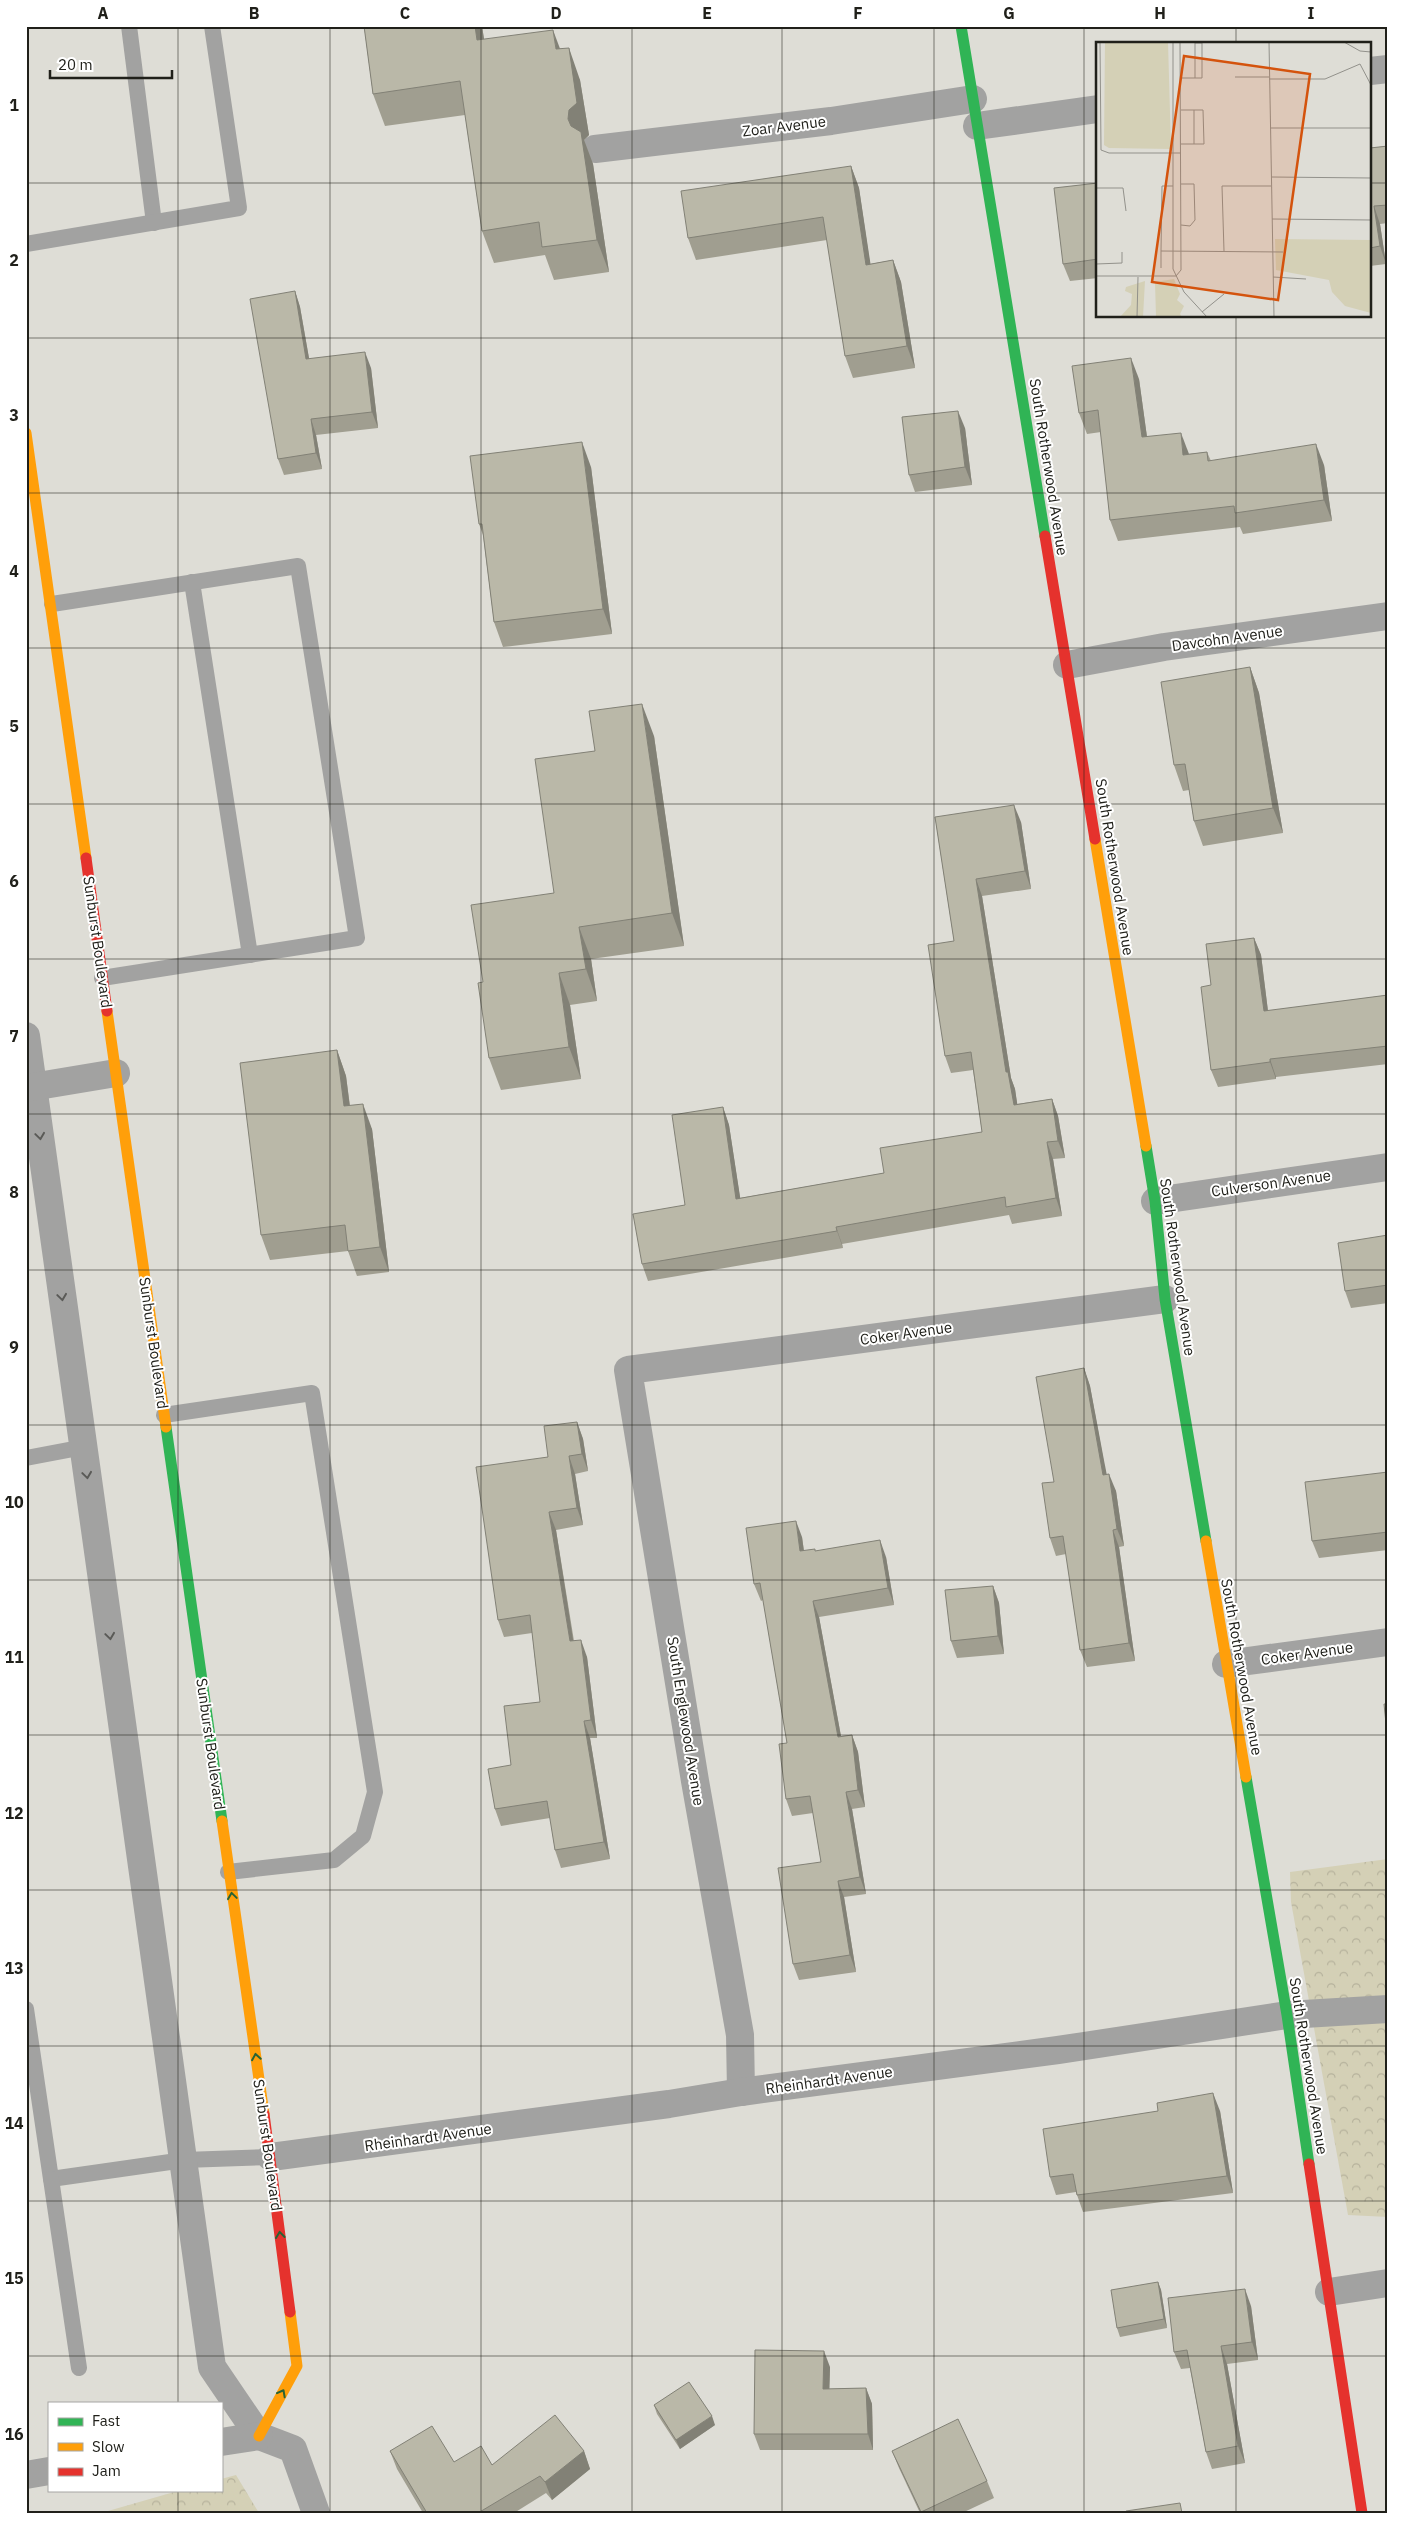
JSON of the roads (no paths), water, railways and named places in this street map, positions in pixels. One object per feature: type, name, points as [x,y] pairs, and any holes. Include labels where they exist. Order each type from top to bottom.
[{"type":"street","name":"South Rotherwood Avenue","points":[[961,26],[1155,1201],[1165,1299],[1287,2015],[1362,2513]]},
{"type":"street","points":[[1372,71],[1388,69]]},
{"type":"street","name":"Zoar Avenue","points":[[595,149],[831,121],[973,99]]},
{"type":"street","points":[[977,126],[1096,109]]},
{"type":"street","name":"Sunburst Boulevard","points":[[26,433],[52,604],[102,978],[228,1872],[271,2157],[297,2366],[259,2436]]},
{"type":"street","name":"Davcohn Avenue","points":[[1066,665],[1164,647],[1388,616]]},
{"type":"street","points":[[26,1036],[30,1088],[84,1447],[212,2367],[259,2436]]},
{"type":"street","points":[[30,1088],[116,1073]]},
{"type":"street","name":"Culverson Avenue","points":[[1155,1201],[1388,1167]]},
{"type":"street","name":"Coker Avenue","points":[[647,1368],[1165,1299]]},
{"type":"street","name":"South Englewood Avenue","points":[[647,1368],[628,1370],[695,1782],[740,2035],[741,2092]]},
{"type":"street","name":"Coker Avenue","points":[[1226,1664],[1388,1642]]},
{"type":"street","name":"Rheinhardt Avenue","points":[[271,2157],[408,2140],[741,2092],[1058,2050],[1287,2015],[1388,2009]]},
{"type":"street","points":[[1329,2292],[1388,2283]]},
{"type":"street","points":[[222,2442],[259,2436],[293,2450],[316,2513]]},
{"type":"street","points":[[26,2475],[48,2471]]},
{"type":"lane","points":[[129,26],[154,224]]},
{"type":"lane","points":[[26,244],[154,224],[239,208],[212,26]]},
{"type":"lane","points":[[52,604],[298,566],[357,938],[102,978]]},
{"type":"lane","points":[[192,582],[250,955]]},
{"type":"lane","points":[[164,1415],[312,1393],[376,1792],[363,1836],[334,1860],[228,1872]]},
{"type":"lane","points":[[26,1458],[84,1447]]},
{"type":"lane","points":[[26,2009],[79,2368]]},
{"type":"lane","points":[[51,2179],[184,2160],[271,2157]]}]
